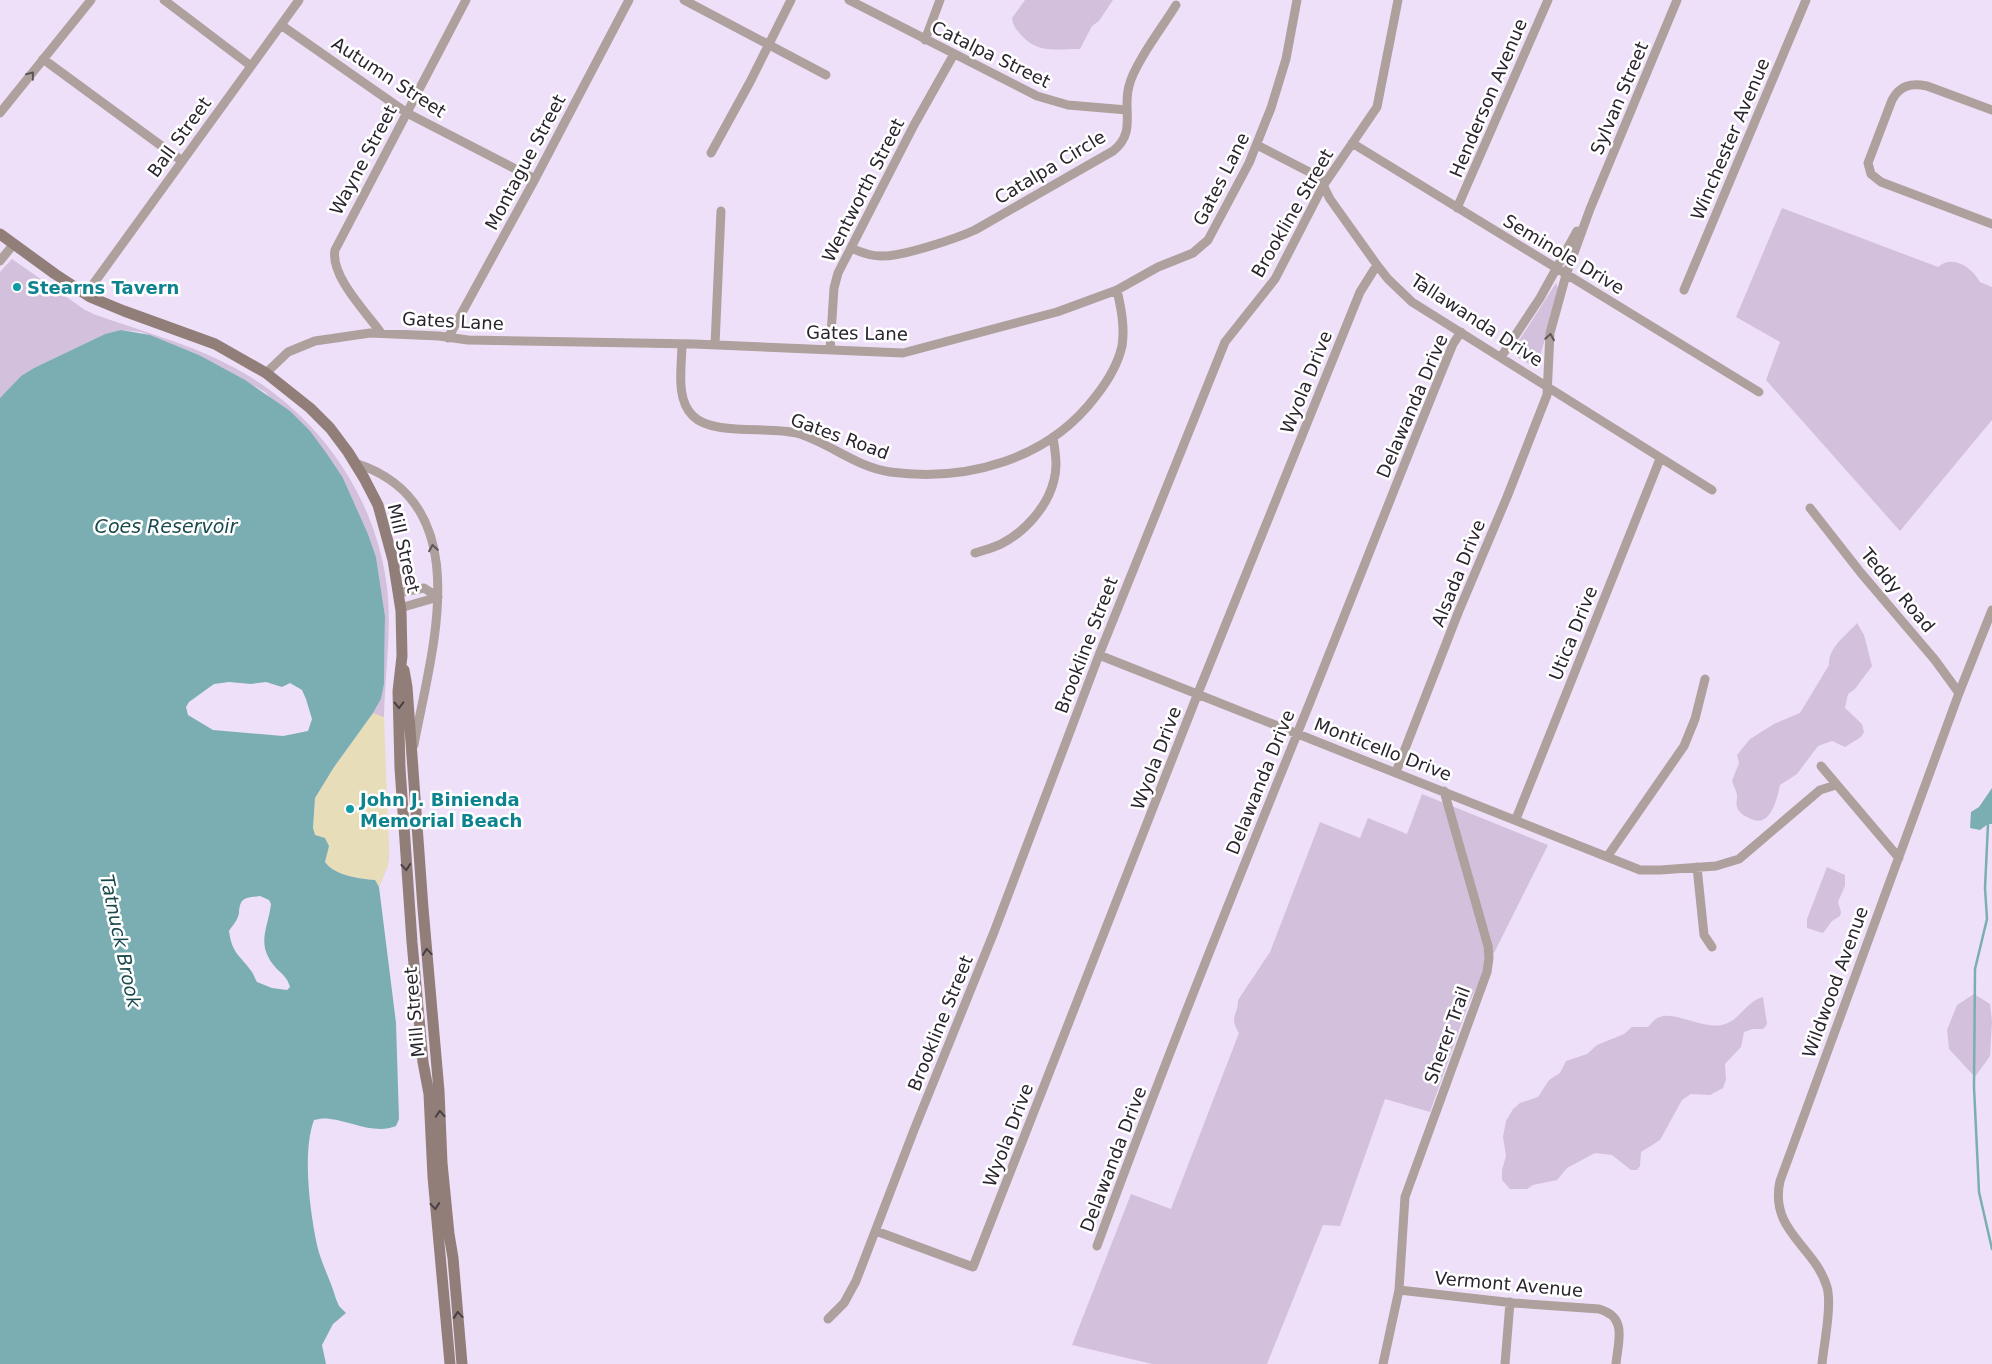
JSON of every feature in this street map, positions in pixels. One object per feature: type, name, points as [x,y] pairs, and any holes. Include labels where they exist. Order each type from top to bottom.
[{"type":"main road","name":"Mill Street","points":[[0,234],[13,245],[86,294],[124,311],[215,344],[266,373],[310,408],[330,428],[364,478],[381,514],[393,560],[400,608],[402,656],[407,686],[439,1091],[442,1163],[453,1258],[462,1364]]},
{"type":"main road","name":"Mill Street","points":[[402,656],[398,691],[400,777],[412,942],[423,1062],[429,1094],[432,1158],[450,1364]]},
{"type":"main road","points":[[432,1158],[442,1163]]},
{"type":"street","points":[[0,113],[91,0]]},
{"type":"street","points":[[164,0],[251,66]]},
{"type":"street","name":"Ball Street","points":[[86,294],[299,0]]},
{"type":"street","name":"Wayne Street","points":[[381,333],[341,278],[336,268],[334,254],[338,242],[466,0]]},
{"type":"street","name":"Montague Street","points":[[448,338],[535,179],[629,0]]},
{"type":"street","points":[[684,0],[826,75]]},
{"type":"street","points":[[711,153],[791,0]]},
{"type":"street","name":"Catalpa Street","points":[[849,0],[925,40],[1048,100],[1068,105],[1127,110]]},
{"type":"street","points":[[925,40],[940,0]]},
{"type":"street","name":"Gates Lane","points":[[266,373],[288,352],[308,343],[370,333],[448,338],[715,345],[903,353],[1057,312],[1117,290],[1158,267],[1193,253],[1205,244],[1214,231],[1257,145],[1281,78],[1297,0]]},
{"type":"street","name":"Brookline Street","points":[[828,1319],[844,1303],[876,1231],[914,1130],[997,923],[1099,655],[1225,342],[1275,279],[1323,186],[1377,107],[1398,0]]},
{"type":"street","name":"Henderson Avenue","points":[[1457,208],[1548,0]]},
{"type":"street","name":"Sylvan Street","points":[[1547,386],[1550,333],[1566,276],[1590,209],[1677,0]]},
{"type":"street","name":"Winchester Avenue","points":[[1684,290],[1806,0]]},
{"type":"street","name":"Catalpa Circle","points":[[850,248],[872,256],[887,256],[962,236],[1120,145],[1127,132],[1127,94],[1133,76],[1176,5]]},
{"type":"street","name":"Autumn Street","points":[[281,25],[407,113],[535,179]]},
{"type":"street","name":"Wentworth Street","points":[[830,350],[836,278],[914,125],[954,54]]},
{"type":"street","points":[[44,59],[182,161]]},
{"type":"street","points":[[1992,110],[1927,86],[1916,84],[1905,86],[1897,92],[1892,100],[1868,163],[1871,174],[1881,182],[1992,224]]},
{"type":"street","name":"Seminole Drive","points":[[1352,143],[1556,268],[1566,276],[1759,392]]},
{"type":"street","name":"Tallawanda Drive","points":[[1257,145],[1319,177],[1330,199],[1377,265],[1388,279],[1412,302],[1712,490]]},
{"type":"street","name":"Sylvan Street","points":[[1501,357],[1540,298],[1590,209]]},
{"type":"street","points":[[715,345],[721,211]]},
{"type":"street","points":[[0,261],[13,245]]},
{"type":"street","name":"Wyola Drive","points":[[876,1231],[973,1267],[1198,693],[1360,292],[1377,265]]},
{"type":"street","name":"Gates Road","points":[[682,344],[682,391],[689,412],[701,422],[720,428],[766,429],[798,434],[850,460],[876,469],[919,475],[963,473],[1004,463],[1025,454],[1073,422],[1090,405],[1116,362],[1123,337],[1121,308],[1117,290]]},
{"type":"street","name":"Delawanda Drive","points":[[1097,1246],[1123,1175],[1408,453],[1453,344],[1461,332]]},
{"type":"street","name":"Alsada Drive","points":[[1396,772],[1458,613],[1547,395],[1547,386]]},
{"type":"street","points":[[976,554],[1002,544],[1024,528],[1040,510],[1054,480],[1056,458],[1053,437]]},
{"type":"street","name":"Utica Drive","points":[[1516,819],[1660,459]]},
{"type":"street","points":[[355,463],[378,471],[409,495],[422,514],[433,542],[438,597],[435,636],[412,757]]},
{"type":"street","name":"Teddy Road","points":[[1810,508],[1861,573],[1935,660],[1959,693]]},
{"type":"street","points":[[398,592],[424,588],[438,597]]},
{"type":"street","points":[[400,608],[438,597]]},
{"type":"street","name":"Wildwood Avenue","points":[[1822,1364],[1828,1291],[1820,1271],[1788,1230],[1780,1210],[1779,1188],[1791,1149],[1959,693],[1992,610]]},
{"type":"street","name":"Monticello Drive","points":[[1099,655],[1516,819],[1640,870],[1716,866],[1739,859],[1820,790],[1836,785]]},
{"type":"street","points":[[1607,857],[1684,746],[1695,719],[1705,679]]},
{"type":"street","points":[[1821,766],[1899,858]]},
{"type":"street","name":"Sherer Trail","points":[[1383,1364],[1399,1290],[1403,1206],[1407,1188],[1489,964],[1488,946],[1475,896],[1444,791]]},
{"type":"street","points":[[1697,867],[1704,935],[1712,947]]},
{"type":"street","name":"Vermont Avenue","points":[[1399,1290],[1599,1309],[1610,1312],[1614,1316],[1619,1328],[1616,1364]]},
{"type":"street","points":[[1505,1364],[1510,1302]]},
{"type":"shaded area","points":[[1025,0],[1113,0],[1099,21],[1092,26],[1080,49],[1055,50],[1041,48],[1027,41],[1015,27],[1012,18]]},
{"type":"shaded area","points":[[1782,208],[1938,267],[1943,263],[1949,262],[1961,264],[1967,267],[1980,282],[1992,287],[1992,420],[1900,531],[1766,380],[1780,342],[1736,317]]},
{"type":"shaded area","points":[[12,259],[85,310],[192,348],[223,362],[255,380],[284,401],[310,426],[334,454],[353,484],[369,517],[380,551],[387,587],[389,635],[384,733],[389,851],[388,865],[379,887],[375,880],[329,845],[313,828],[334,767],[373,713],[381,699],[384,684],[385,616],[376,557],[343,478],[265,392],[199,355],[141,332],[122,330],[105,334],[34,368],[21,376],[0,398],[0,272]]},
{"type":"shaded area","points":[[1556,283],[1559,290],[1539,360],[1529,364],[1515,356],[1518,342]]},
{"type":"shaded area","points":[[1857,623],[1864,635],[1872,666],[1855,689],[1848,694],[1845,708],[1862,724],[1864,732],[1861,737],[1845,747],[1832,741],[1818,746],[1797,774],[1780,785],[1777,798],[1767,817],[1756,821],[1745,816],[1737,807],[1737,794],[1732,781],[1739,763],[1737,755],[1750,739],[1774,724],[1800,713],[1829,665],[1835,647]]},
{"type":"shaded area","points":[[1422,794],[1548,845],[1468,1005],[1430,1112],[1385,1099],[1340,1226],[1323,1225],[1267,1364],[1152,1364],[1072,1345],[1131,1194],[1171,1209],[1239,1033],[1234,1023],[1238,1000],[1270,952],[1320,822],[1360,838],[1368,818],[1407,834]]},
{"type":"shaded area","points":[[1827,867],[1845,875],[1845,886],[1838,902],[1841,912],[1840,916],[1832,921],[1823,933],[1807,928],[1807,919]]},
{"type":"shaded area","points":[[1974,994],[1990,1004],[1992,1021],[1990,1056],[1975,1077],[1949,1049],[1947,1030],[1957,1005]]},
{"type":"shaded area","points":[[1763,997],[1767,1024],[1763,1029],[1753,1029],[1744,1032],[1741,1047],[1725,1064],[1726,1080],[1723,1088],[1710,1095],[1691,1094],[1682,1100],[1660,1140],[1641,1152],[1640,1166],[1637,1170],[1631,1170],[1612,1155],[1595,1153],[1567,1168],[1557,1180],[1533,1185],[1527,1189],[1510,1189],[1502,1180],[1502,1170],[1506,1156],[1503,1137],[1506,1121],[1513,1109],[1520,1103],[1538,1097],[1549,1080],[1560,1073],[1566,1061],[1587,1054],[1597,1045],[1624,1034],[1632,1027],[1648,1027],[1660,1017],[1673,1016],[1706,1025],[1722,1025],[1734,1019],[1752,1002]]},
{"type":"sand","name":"John J. Binienda Memorial Beach","points":[[373,713],[384,717],[389,851],[388,865],[379,887],[375,880],[347,876],[329,866],[325,862],[329,845],[315,835],[313,829],[315,798],[334,767]]},
{"type":"water","name":"Coes Reservoir","points":[[121,330],[150,335],[199,355],[245,380],[290,411],[310,431],[343,478],[376,557],[385,616],[384,684],[381,699],[315,798],[313,828],[315,835],[325,838],[329,846],[325,862],[329,866],[347,876],[375,880],[379,887],[396,1023],[399,1119],[396,1126],[380,1129],[363,1127],[338,1120],[314,1120],[310,1133],[308,1182],[314,1231],[319,1252],[336,1299],[339,1306],[346,1313],[333,1324],[322,1345],[326,1364],[0,1364],[0,398],[21,376],[34,368],[105,334]],"holes":[[[229,682],[251,684],[266,682],[282,687],[290,683],[302,690],[312,719],[308,731],[283,736],[213,730],[188,715],[186,707],[189,702],[214,684]],[[260,896],[269,900],[271,904],[264,936],[266,951],[276,968],[288,981],[290,987],[287,990],[272,988],[257,982],[252,972],[234,950],[230,939],[229,931],[237,918],[242,901],[247,898]]]},
{"type":"water","points":[[1992,788],[1992,824],[1988,824],[1980,830],[1970,828],[1971,812],[1979,807]]},
{"type":"waterway","points":[[1988,824],[1985,888],[1987,919],[1975,969],[1974,1087],[1979,1192],[1992,1249]]},
{"type":"place","name":"Stearns Tavern","points":[[17,287]]},
{"type":"place","name":"John J. Binienda Memorial Beach","points":[[350,809]]},
{"type":"water label","name":"Tatnuck Brook","points":[[121,941]]}]
